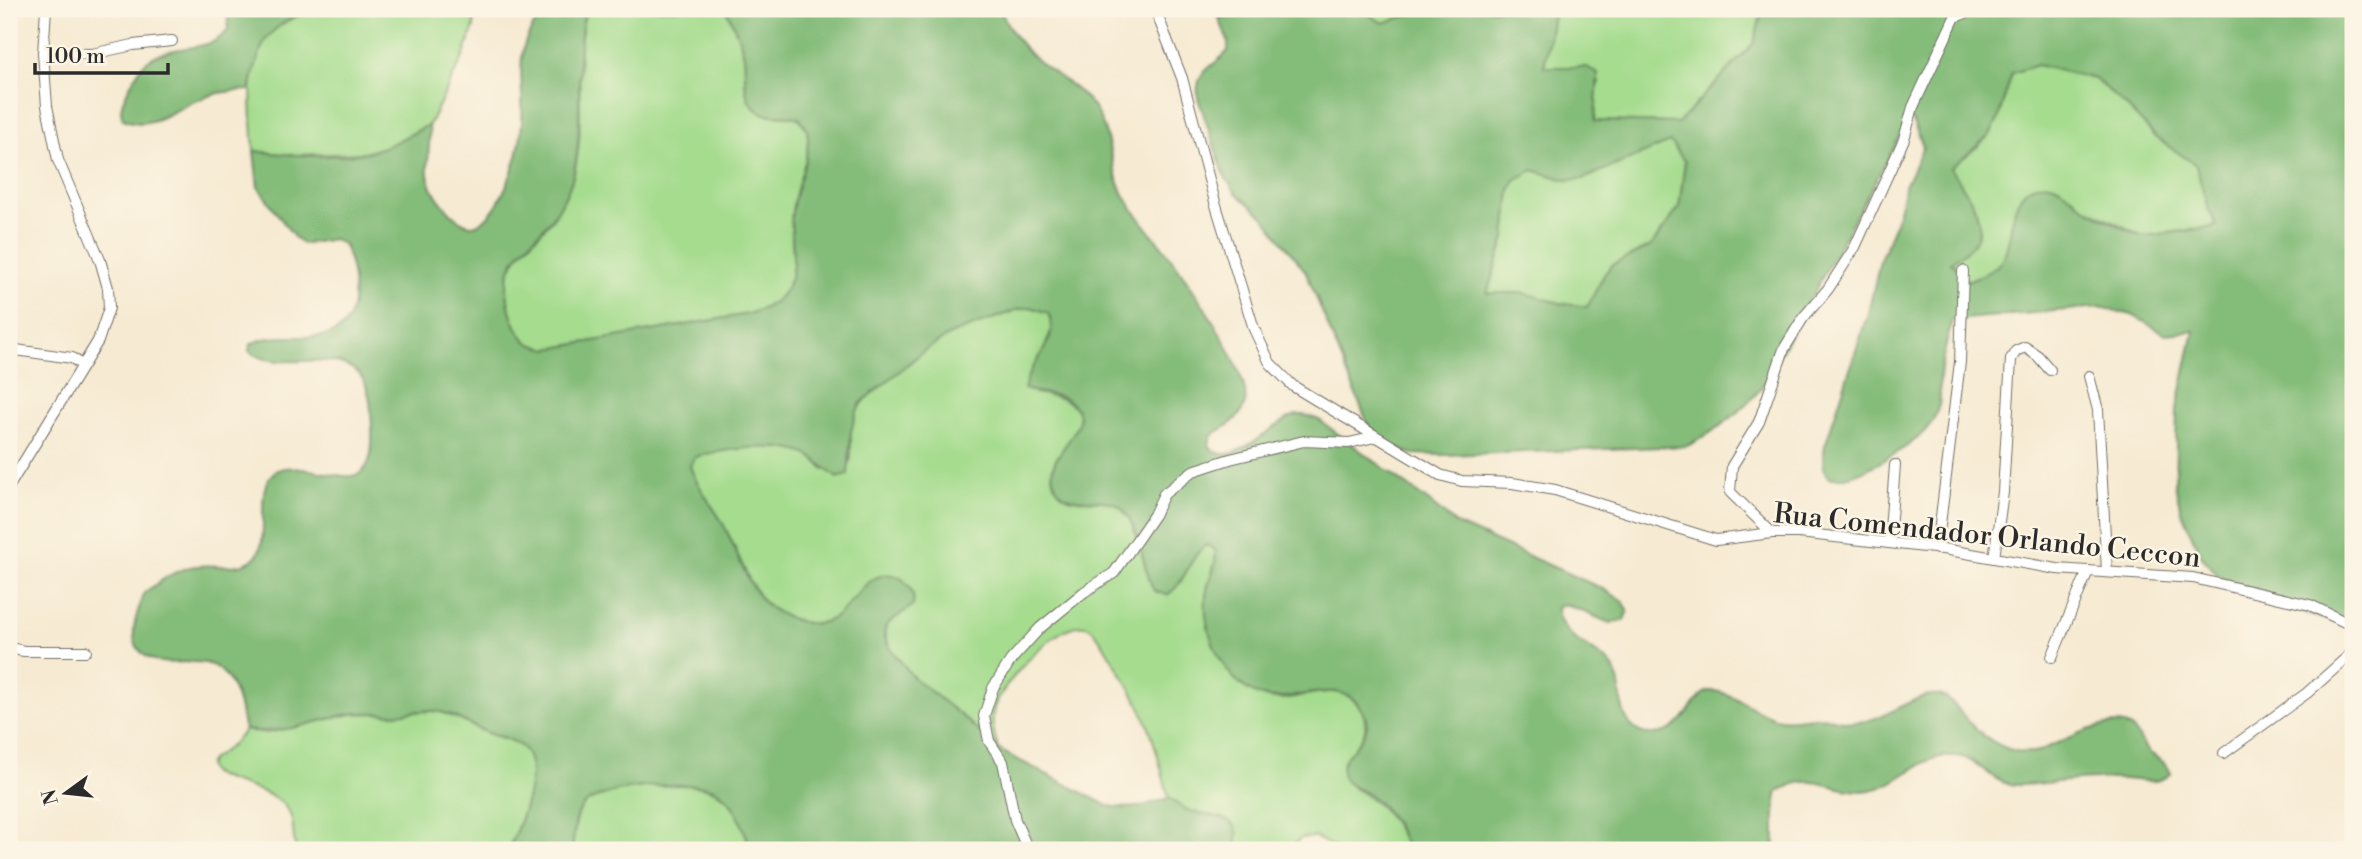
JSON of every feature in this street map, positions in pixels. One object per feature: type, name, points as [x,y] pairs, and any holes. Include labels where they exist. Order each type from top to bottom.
[{"type":"street","points":[[9,486],[98,341],[109,308],[108,288],[100,260],[58,160],[47,106],[43,53],[46,9]]},
{"type":"street","name":"Rua Comendador Orlando Ceccon","points":[[1155,9],[1182,78],[1215,202],[1254,329],[1270,363],[1293,386],[1440,475],[1462,481],[1512,482],[1555,490],[1716,540],[1772,533],[1799,533],[1937,549],[2057,569],[2193,578],[2310,605],[2353,626]]},
{"type":"street","points":[[1772,533],[1730,492],[1732,466],[1759,422],[1784,349],[1803,318],[1828,289],[1856,247],[1904,139],[1913,107],[1955,17],[1976,9]]},
{"type":"street","points":[[43,53],[92,54],[133,45],[172,41]]},
{"type":"street","points":[[1937,549],[1960,362],[1963,271]]},
{"type":"street","points":[[1994,558],[2003,492],[2011,359],[2016,351],[2025,346],[2050,370]]},
{"type":"street","points":[[9,349],[72,358],[82,365]]},
{"type":"street","points":[[2089,376],[2098,410],[2107,572]]},
{"type":"street","points":[[1028,850],[1015,820],[1003,762],[989,741],[984,716],[993,688],[1011,660],[1040,628],[1084,592],[1114,573],[1154,515],[1164,494],[1193,471],[1230,458],[1304,441],[1349,443],[1375,437]]},
{"type":"street","points":[[1889,543],[1895,466]]},
{"type":"street","points":[[2052,657],[2088,571]]},
{"type":"street","points":[[9,648],[24,651],[86,650]]},
{"type":"street","points":[[2224,753],[2307,693],[2353,652]]},
{"type":"green space","points":[[202,9],[312,9],[283,24],[267,39],[258,59],[250,90],[208,96],[143,123],[123,119],[121,107],[136,74],[147,61],[167,52],[210,43],[228,30],[228,17],[220,11]]},
{"type":"green space","points":[[312,9],[469,9],[474,14],[474,27],[464,55],[429,125],[386,147],[364,153],[291,155],[254,151],[251,89],[261,44],[278,25]]},
{"type":"green space","points":[[544,9],[586,9],[580,51],[578,137],[572,180],[556,213],[513,262],[508,278],[507,295],[512,317],[523,337],[532,344],[548,349],[748,314],[770,305],[787,287],[791,279],[793,260],[792,212],[808,146],[807,132],[799,118],[765,114],[749,101],[743,50],[726,9],[1000,9],[1011,30],[1026,49],[1091,104],[1103,126],[1116,175],[1126,198],[1186,280],[1228,348],[1244,389],[1245,403],[1236,418],[1212,435],[1209,445],[1217,453],[1228,454],[1252,443],[1297,415],[1319,420],[1456,524],[1601,588],[1623,601],[1628,611],[1624,620],[1610,623],[1565,604],[1557,607],[1559,618],[1569,633],[1614,669],[1625,715],[1637,731],[1649,734],[1666,732],[1682,720],[1704,693],[1711,691],[1728,695],[1780,719],[1817,717],[1854,722],[1877,718],[1920,698],[1938,695],[1952,702],[1969,722],[1992,741],[2020,752],[2040,751],[2086,731],[2112,724],[2123,725],[2134,731],[2148,751],[2164,763],[2171,773],[2155,781],[2096,779],[2014,785],[2001,781],[1968,759],[1940,757],[1919,765],[1891,783],[1870,790],[1857,791],[1803,782],[1778,792],[1774,850],[1408,850],[1397,826],[1381,805],[1348,783],[1343,776],[1343,763],[1360,741],[1367,726],[1359,705],[1349,696],[1337,692],[1265,697],[1252,692],[1230,674],[1215,648],[1207,618],[1207,590],[1215,560],[1215,549],[1206,545],[1200,550],[1179,584],[1167,595],[1154,591],[1127,514],[1113,503],[1069,497],[1061,494],[1056,487],[1052,475],[1055,463],[1075,431],[1079,421],[1078,412],[1070,402],[1060,396],[1024,389],[1051,333],[1048,313],[1031,307],[952,334],[925,350],[861,403],[851,431],[848,475],[837,478],[806,454],[768,447],[701,455],[694,458],[690,466],[700,488],[722,522],[752,586],[772,609],[802,622],[817,623],[829,620],[847,607],[870,581],[887,574],[899,577],[912,592],[913,605],[886,625],[884,635],[887,644],[914,678],[999,750],[1108,806],[1132,808],[1169,798],[1187,810],[1228,820],[1237,831],[1234,850],[752,850],[739,817],[724,796],[705,787],[668,785],[625,790],[590,800],[579,812],[572,850],[508,850],[527,799],[531,770],[529,758],[523,748],[511,740],[449,714],[430,711],[356,713],[274,731],[245,730],[234,690],[220,670],[202,663],[161,662],[143,654],[138,648],[134,625],[144,593],[184,569],[198,566],[233,566],[249,561],[256,556],[260,547],[265,488],[276,471],[292,468],[344,476],[355,475],[363,471],[368,463],[372,442],[369,394],[363,379],[356,371],[331,361],[274,361],[249,351],[250,345],[263,339],[324,336],[336,332],[346,323],[354,292],[344,245],[334,239],[303,244],[294,237],[258,187],[254,151],[320,156],[353,155],[384,147],[429,125],[428,172],[433,190],[459,220],[471,225],[480,223],[496,206],[515,165],[521,131],[521,64],[524,46]]},
{"type":"green space","points":[[586,9],[726,9],[743,50],[749,101],[760,112],[799,118],[804,125],[808,134],[808,146],[792,212],[791,279],[784,293],[771,305],[748,314],[548,349],[530,343],[519,331],[508,302],[508,276],[518,256],[556,214],[570,184],[579,138],[580,51]]},
{"type":"green space","points":[[1250,9],[1367,9],[1372,17],[1383,23],[1430,9],[1554,9],[1544,67],[1587,67],[1598,74],[1595,121],[1678,123],[1754,43],[1762,12],[1758,9],[2353,9],[2353,625],[2312,616],[2231,583],[2218,575],[2201,556],[2181,511],[2175,485],[2177,409],[2194,331],[2166,334],[2132,315],[2100,307],[1952,320],[1942,364],[1939,405],[1925,431],[1910,444],[1871,467],[1837,478],[1829,478],[1826,475],[1823,459],[1825,446],[1868,313],[1881,257],[1896,222],[1905,186],[1923,147],[1911,116],[1762,387],[1728,421],[1708,434],[1687,446],[1444,455],[1412,454],[1374,439],[1306,272],[1263,216],[1236,193],[1225,177],[1198,98],[1202,75],[1228,51],[1228,41],[1219,18]],"holes":[[[2037,65],[2095,79],[2157,138],[2196,165],[2208,208],[2217,226],[2167,234],[2137,234],[2084,207],[2055,185],[2041,184],[2024,192],[2018,201],[2007,248],[1996,267],[1967,281],[1951,262],[1973,244],[1979,225],[1973,204],[1951,168],[1990,135],[1998,119],[2012,73]],[[1670,142],[1685,162],[1679,208],[1651,246],[1612,265],[1587,307],[1523,293],[1487,293],[1505,238],[1510,190],[1515,180],[1533,170],[1566,180],[1583,179]]]},
{"type":"green space","points":[[1367,9],[1430,9],[1383,23],[1372,17]]},
{"type":"green space","points":[[1554,9],[1758,9],[1762,12],[1754,43],[1678,123],[1595,121],[1596,89],[1599,82],[1544,67]]},
{"type":"green space","points":[[2037,65],[2095,79],[2157,138],[2196,165],[2208,208],[2217,226],[2143,236],[2082,206],[2071,195],[2032,186],[2018,205],[2003,258],[1991,271],[1967,281],[1951,262],[1973,244],[1979,225],[1973,204],[1951,168],[1979,145],[1998,119],[2012,73]]},
{"type":"green space","points":[[1670,141],[1685,162],[1679,208],[1651,246],[1612,265],[1604,275],[1588,308],[1523,293],[1487,293],[1505,238],[1510,190],[1515,180],[1533,170],[1566,180],[1583,179]]},
{"type":"green space","points":[[1031,307],[1048,313],[1051,325],[1038,366],[1034,393],[1068,402],[1075,407],[1080,421],[1054,464],[1052,471],[1056,487],[1061,494],[1069,498],[1105,501],[1120,507],[1132,524],[1155,591],[1167,595],[1179,584],[1200,550],[1206,545],[1215,549],[1215,560],[1207,590],[1207,609],[1213,640],[1226,667],[1244,686],[1268,698],[1292,698],[1331,692],[1343,694],[1353,700],[1362,711],[1365,725],[1362,738],[1344,761],[1352,787],[1379,805],[1398,830],[1408,850],[1339,850],[1315,837],[1301,838],[1288,850],[1234,850],[1223,818],[1191,812],[1169,798],[1144,716],[1101,640],[1090,628],[1079,626],[1065,630],[1050,640],[1008,683],[993,713],[993,729],[999,750],[913,677],[892,652],[886,625],[913,605],[867,585],[837,616],[811,623],[800,622],[779,613],[756,591],[725,528],[693,474],[690,466],[694,458],[718,451],[768,447],[784,448],[808,455],[824,470],[851,460],[851,431],[856,412],[871,393],[925,350],[952,334]]},
{"type":"green space","points":[[437,711],[514,742],[522,747],[528,757],[531,769],[527,798],[508,850],[296,850],[292,821],[287,808],[269,795],[211,773],[208,765],[245,730],[267,733],[352,714]]},
{"type":"green space","points":[[685,785],[702,787],[724,796],[737,813],[752,850],[572,850],[577,817],[581,808],[589,801],[614,791]]}]
